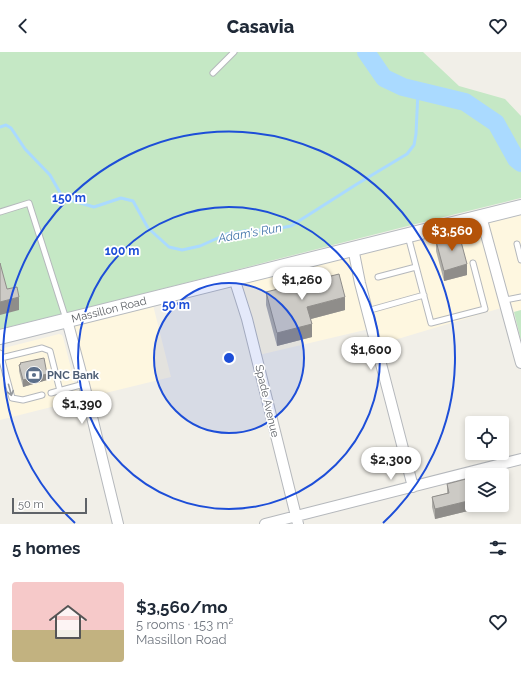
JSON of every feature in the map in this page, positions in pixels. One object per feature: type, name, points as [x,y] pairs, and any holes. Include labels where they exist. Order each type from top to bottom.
[{"type":"street","name":"Massillon Road","points":[[0,337],[521,207]]},
{"type":"street","points":[[481,216],[521,363]]},
{"type":"street","points":[[353,248],[367,311],[413,487]]},
{"type":"street","name":"Spade Avenue","points":[[234,278],[247,319],[297,521]]},
{"type":"street","points":[[67,320],[118,524]]},
{"type":"street","points":[[265,524],[297,521],[413,487],[521,459]]},
{"type":"lane","points":[[213,73],[234,52]]},
{"type":"lane","points":[[0,212],[29,203],[67,320]]},
{"type":"lane","points":[[408,235],[431,323],[485,309],[473,263]]},
{"type":"lane","points":[[517,244],[521,260]]},
{"type":"lane","points":[[378,277],[416,267]]},
{"type":"lane","points":[[367,311],[424,295]]},
{"type":"lane","points":[[504,298],[521,296]]},
{"type":"lane","points":[[42,396],[23,400],[12,398],[1,356],[42,348],[50,351],[60,391]]},
{"type":"lane","points":[[51,393],[84,384]]},
{"type":"shaded area","points":[[521,211],[521,310],[514,312],[486,220]]},
{"type":"shaded area","points":[[480,219],[501,308],[381,344],[355,250]]},
{"type":"shaded area","points":[[352,250],[369,329],[259,355],[238,280]]},
{"type":"shaded area","points":[[152,301],[171,377],[89,397],[70,322]]},
{"type":"shaded area","points":[[59,334],[63,337],[79,400],[0,420],[0,349]]},
{"type":"green space","points":[[0,52],[423,52],[459,86],[505,99],[521,116],[521,198],[0,329]]},
{"type":"green space","points":[[521,310],[521,341],[514,312]]},
{"type":"building","points":[[459,234],[467,264],[444,271],[436,241]]},
{"type":"building","points":[[0,263],[7,289],[17,287],[19,297],[0,302]]},
{"type":"building","points":[[339,274],[345,297],[307,307],[312,324],[277,333],[266,292]]},
{"type":"building","points":[[44,358],[47,374],[23,380],[19,365],[21,364],[20,363]]},
{"type":"building","points":[[465,479],[465,502],[435,509],[432,497],[449,493],[447,484]]},
{"type":"waterway","points":[[366,52],[384,78],[403,87],[465,102],[496,123],[516,159],[521,163]]},
{"type":"waterway","name":"Adam's Run","points":[[0,127],[6,125],[11,128],[25,149],[50,175],[63,198],[94,207],[121,198],[133,201],[148,228],[169,247],[182,250],[200,246],[227,234],[291,226],[407,154],[414,145],[416,134],[418,91]]},
{"type":"place","name":"PNC Bank","points":[[34,375]]}]
